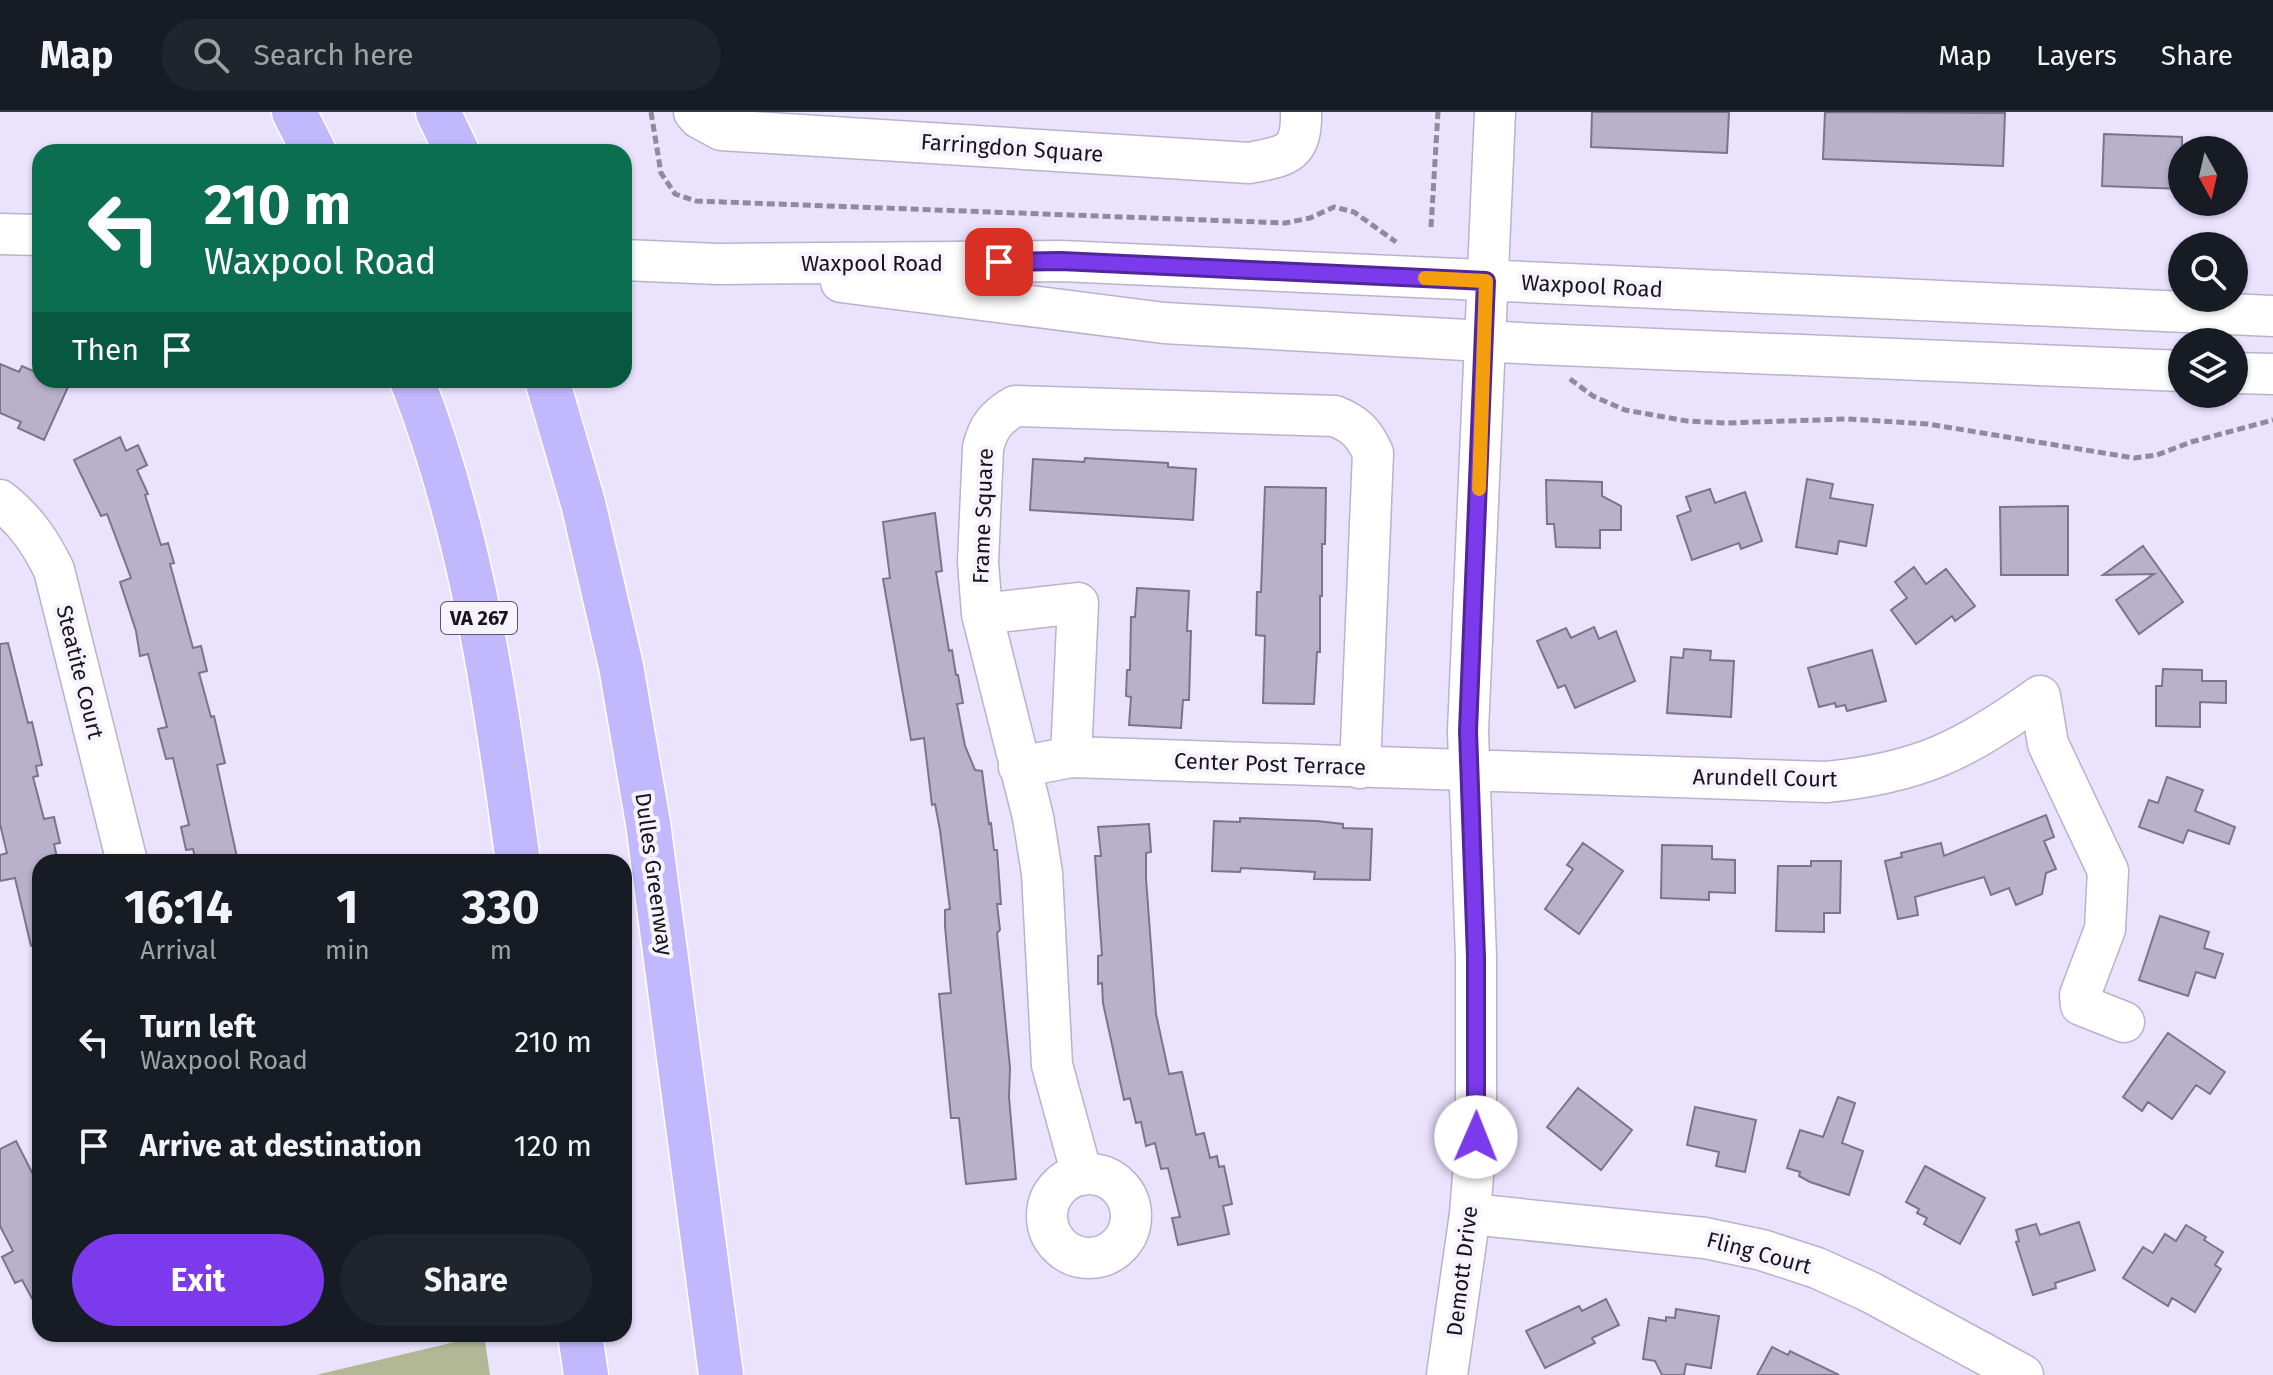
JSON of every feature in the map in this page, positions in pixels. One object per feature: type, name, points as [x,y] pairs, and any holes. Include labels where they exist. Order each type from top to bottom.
[{"type":"highway","points":[[294,112],[310,144]]},
{"type":"highway","points":[[438,112],[453,144]]},
{"type":"highway","name":"VA 267","points":[[415,388],[460,529],[496,702],[517,854]]},
{"type":"highway","name":"Dulles Greenway","points":[[549,388],[583,503],[624,682],[648,823],[721,1375]]},
{"type":"highway","points":[[581,1342],[586,1375]]},
{"type":"street","name":"Farringdon Square","points":[[694,112],[721,130],[1249,163],[1283,157],[1297,143],[1302,127],[1301,112]]},
{"type":"street","name":"Demott Drive","points":[[1447,1375],[1470,1214],[1476,1137],[1478,1047],[1468,770],[1495,112]]},
{"type":"street","points":[[0,234],[32,235]]},
{"type":"street","name":"Waxpool Road","points":[[632,260],[718,264],[1061,261],[2273,316]]},
{"type":"street","name":"Waxpool Road","points":[[718,264],[899,291],[1164,323],[1485,341],[2168,370]]},
{"type":"street","points":[[2248,373],[2273,374]]},
{"type":"street","name":"Frame Square","points":[[1082,1175],[1052,1065],[1042,873],[1033,817],[982,614],[978,562],[983,448],[987,430],[999,415],[1015,406],[1335,416],[1352,423],[1366,436],[1373,453],[1360,768]]},
{"type":"street","name":"Steatite Court","points":[[0,500],[20,515],[40,541],[54,570],[125,854]]},
{"type":"street","points":[[982,614],[1078,603],[1071,757]]},
{"type":"street","name":"Arundell Court","points":[[1468,770],[1826,782],[1865,778],[1939,758],[1991,731],[2040,696],[2048,744],[2108,871],[2105,929],[2080,995],[2081,1005],[2124,1022]]},
{"type":"street","name":"Center Post Terrace","points":[[1019,767],[1071,757],[1468,770]]},
{"type":"street","name":"Fling Court","points":[[1470,1214],[1705,1238],[1762,1250],[1817,1268],[1870,1292],[2023,1375]]},
{"type":"path","points":[[651,112],[661,173],[675,194],[696,201],[1285,223],[1310,218],[1334,207],[1354,212],[1406,248]]},
{"type":"path","points":[[1431,227],[1438,112]]},
{"type":"path","points":[[1560,374],[1593,396],[1625,410],[1687,421],[1726,423],[1847,419],[1928,424],[2134,458],[2157,455],[2191,442],[2273,420]]},
{"type":"green space","points":[[455,1342],[485,1342],[490,1375],[316,1375]]},
{"type":"building","points":[[1592,112],[1729,112],[1727,153],[1591,147]]},
{"type":"building","points":[[1825,112],[2005,113],[2003,166],[1823,159]]},
{"type":"building","points":[[2104,134],[2168,136],[2168,188],[2102,186]]},
{"type":"building","points":[[0,364],[19,372],[22,366],[32,370],[32,388],[68,388],[44,440],[18,428],[21,422],[0,413]]},
{"type":"building","points":[[120,437],[126,451],[138,445],[147,465],[137,470],[148,494],[145,495],[161,545],[168,543],[174,563],[170,564],[193,648],[201,646],[207,671],[199,673],[211,717],[214,716],[225,763],[217,765],[236,854],[194,854],[193,849],[186,850],[181,827],[189,825],[173,758],[166,759],[158,729],[167,727],[148,654],[140,656],[136,631],[120,582],[131,578],[107,514],[101,516],[74,460]]},
{"type":"building","points":[[1085,458],[1168,463],[1168,467],[1196,469],[1193,520],[1030,510],[1033,459],[1084,462]]},
{"type":"building","points":[[1807,479],[1833,484],[1830,498],[1873,505],[1866,546],[1839,541],[1837,554],[1796,547]]},
{"type":"building","points":[[1546,480],[1602,482],[1602,496],[1621,506],[1621,530],[1600,530],[1600,548],[1556,547],[1554,524],[1547,524]]},
{"type":"building","points":[[1265,487],[1326,488],[1320,652],[1317,652],[1314,704],[1263,703],[1265,636],[1256,635]]},
{"type":"building","points":[[1710,489],[1715,503],[1745,492],[1762,541],[1741,549],[1739,543],[1692,560],[1677,516],[1691,511],[1686,497]]},
{"type":"building","points":[[2068,506],[2068,575],[2001,575],[2000,507]]},
{"type":"building","points":[[935,513],[942,571],[936,572],[949,651],[952,650],[963,703],[957,704],[965,746],[975,770],[982,771],[989,824],[994,850],[997,850],[1001,904],[997,904],[1000,930],[997,933],[1010,1068],[1009,1097],[1016,1179],[966,1184],[959,1118],[951,1118],[939,994],[951,993],[945,926],[945,910],[950,909],[940,830],[935,804],[932,805],[924,738],[911,740],[883,579],[890,578],[883,522]]},
{"type":"building","points":[[2143,546],[2183,602],[2139,634],[2116,600],[2154,574],[2103,575]]},
{"type":"building","points":[[1914,567],[1926,584],[1946,569],[1975,606],[1955,621],[1952,616],[1916,644],[1891,610],[1907,598],[1895,582]]},
{"type":"building","points":[[1137,588],[1189,591],[1189,700],[1183,700],[1181,728],[1129,725],[1131,697],[1126,696],[1127,670],[1130,670],[1131,617],[1135,617]]},
{"type":"building","points":[[1594,627],[1599,639],[1616,631],[1635,681],[1575,708],[1565,685],[1558,688],[1537,641],[1566,628],[1571,638]]},
{"type":"building","points":[[8,643],[28,723],[32,722],[42,765],[36,766],[38,776],[33,777],[44,819],[54,817],[60,843],[54,844],[56,854],[32,854],[31,946],[15,878],[0,881],[0,855],[7,853],[0,824],[0,644]]},
{"type":"building","points":[[1684,649],[1711,651],[1710,660],[1734,661],[1731,717],[1667,713],[1671,657],[1683,658]]},
{"type":"building","points":[[1872,650],[1886,701],[1847,711],[1845,705],[1836,707],[1835,703],[1819,707],[1808,668]]},
{"type":"building","points":[[2163,669],[2202,670],[2202,681],[2226,681],[2226,703],[2200,702],[2200,727],[2156,726],[2156,686],[2162,686]]},
{"type":"building","points":[[2167,777],[2203,790],[2195,811],[2235,827],[2229,844],[2188,830],[2183,843],[2139,827],[2149,800],[2158,803]]},
{"type":"building","points":[[2046,815],[2054,837],[2044,841],[2056,869],[2046,873],[2042,894],[2016,905],[2009,888],[1991,895],[1984,877],[1915,897],[1918,915],[1898,919],[1885,861],[1902,857],[1901,853],[1941,843],[1944,856]]},
{"type":"building","points":[[1240,818],[1317,821],[1343,824],[1343,828],[1372,829],[1370,880],[1314,879],[1315,872],[1241,868],[1240,872],[1212,871],[1214,821],[1240,822]]},
{"type":"building","points":[[1149,824],[1151,852],[1146,853],[1146,878],[1156,1014],[1169,1074],[1182,1072],[1196,1135],[1204,1133],[1210,1158],[1217,1156],[1219,1167],[1224,1166],[1232,1204],[1223,1206],[1229,1234],[1178,1245],[1172,1218],[1180,1217],[1168,1168],[1161,1169],[1155,1143],[1146,1146],[1141,1122],[1136,1123],[1130,1098],[1124,1100],[1103,1003],[1102,983],[1098,984],[1098,956],[1102,955],[1095,856],[1101,856],[1098,827]]},
{"type":"building","points":[[1583,843],[1623,871],[1579,934],[1545,909],[1573,869],[1567,865]]},
{"type":"building","points":[[1662,845],[1712,846],[1712,859],[1735,860],[1735,893],[1709,892],[1709,900],[1661,898]]},
{"type":"building","points":[[1811,861],[1841,861],[1840,913],[1824,913],[1824,932],[1776,931],[1778,866],[1811,866]]},
{"type":"building","points":[[2160,916],[2209,932],[2204,948],[2223,954],[2215,978],[2196,972],[2188,996],[2139,980]]},
{"type":"building","points":[[2168,1033],[2225,1072],[2210,1094],[2196,1085],[2172,1119],[2148,1102],[2142,1111],[2123,1097]]},
{"type":"building","points":[[1578,1088],[1632,1130],[1601,1170],[1547,1127]]},
{"type":"building","points":[[1838,1097],[1855,1103],[1842,1143],[1863,1151],[1849,1195],[1810,1182],[1799,1176],[1800,1172],[1787,1168],[1800,1130],[1823,1137]]},
{"type":"building","points":[[1695,1107],[1756,1120],[1745,1172],[1716,1166],[1719,1152],[1687,1145]]},
{"type":"building","points":[[16,1141],[32,1172],[32,1298],[22,1280],[15,1283],[2,1257],[13,1251],[0,1226],[0,1149]]},
{"type":"building","points":[[1925,1166],[1985,1198],[1960,1244],[1924,1224],[1927,1218],[1906,1202]]},
{"type":"building","points":[[2079,1222],[2095,1270],[2055,1283],[2056,1288],[2033,1295],[2016,1242],[2019,1241],[2016,1230],[2036,1224],[2040,1235]]},
{"type":"building","points":[[2186,1225],[2223,1252],[2215,1265],[2221,1269],[2195,1312],[2172,1298],[2168,1306],[2123,1278],[2143,1247],[2153,1253],[2165,1234],[2176,1241]]},
{"type":"building","points":[[1606,1299],[1619,1325],[1592,1338],[1595,1343],[1545,1368],[1526,1331],[1579,1306],[1582,1311]]},
{"type":"building","points":[[1676,1309],[1719,1316],[1711,1368],[1686,1364],[1684,1375],[1662,1375],[1655,1361],[1643,1359],[1649,1318],[1666,1321],[1666,1317],[1675,1318]]},
{"type":"building","points":[[1772,1347],[1788,1355],[1790,1351],[1839,1375],[1757,1375]]},
{"type":"slow traffic","points":[[1425,278],[1486,281],[1479,489]]},
{"type":"route","points":[[999,262],[1061,261],[1486,281],[1468,731],[1478,1047],[1476,1137]]}]
